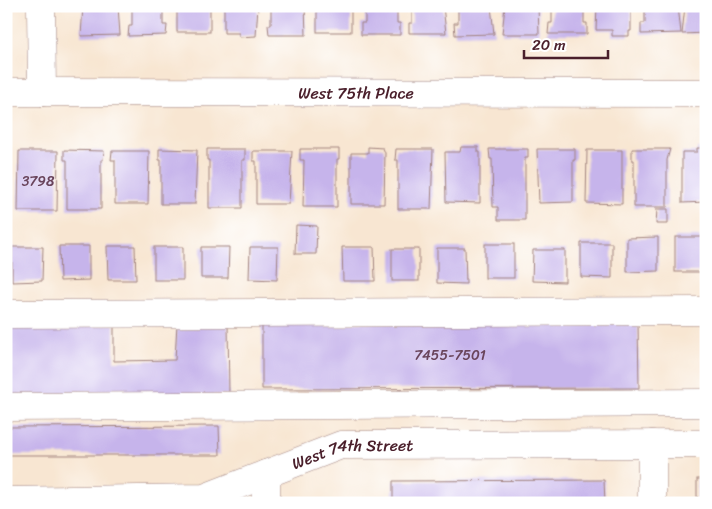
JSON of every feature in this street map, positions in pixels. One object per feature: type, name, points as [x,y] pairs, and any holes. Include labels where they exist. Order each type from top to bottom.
[{"type":"street","points":[[41,6],[42,92]]},
{"type":"street","name":"West 75th Place","points":[[6,92],[706,93]]},
{"type":"street","points":[[6,314],[706,311]]},
{"type":"street","points":[[6,407],[706,403]]},
{"type":"street","points":[[652,444],[652,503]]},
{"type":"street","name":"West 74th Street","points":[[6,501],[204,498],[341,445],[706,444]]},
{"type":"street","points":[[266,474],[266,503]]},
{"type":"building","points":[[83,6],[118,6],[120,35],[81,36]]},
{"type":"building","points":[[132,6],[163,6],[163,25],[167,25],[166,35],[128,36],[129,26],[132,26]]},
{"type":"building","points":[[177,6],[210,6],[210,32],[177,32]]},
{"type":"building","points":[[224,6],[258,6],[256,36],[239,37],[239,33],[224,33]]},
{"type":"building","points":[[271,6],[305,6],[306,35],[269,35],[268,25],[271,25]]},
{"type":"building","points":[[317,6],[351,6],[351,32],[317,32]]},
{"type":"building","points":[[365,6],[397,6],[397,23],[400,23],[400,35],[361,35],[361,23],[365,23]]},
{"type":"building","points":[[412,6],[443,6],[446,33],[409,33],[409,23],[412,23]]},
{"type":"building","points":[[458,6],[491,6],[494,34],[455,35],[454,23],[458,23]]},
{"type":"building","points":[[505,6],[538,6],[539,34],[502,34]]},
{"type":"building","points":[[552,6],[584,6],[584,23],[587,23],[587,34],[548,34],[549,23],[552,23]]},
{"type":"building","points":[[597,6],[631,6],[631,31],[629,31],[629,36],[612,36],[612,30],[596,30]]},
{"type":"building","points":[[645,6],[678,6],[681,33],[641,34],[641,23],[645,23]]},
{"type":"building","points":[[685,6],[706,6],[706,33],[682,34]]},
{"type":"building","points":[[368,147],[383,148],[385,153],[384,204],[351,204],[351,153],[368,153]]},
{"type":"building","points":[[461,147],[478,147],[478,152],[480,152],[480,203],[446,202],[445,152],[460,152]]},
{"type":"building","points":[[697,148],[706,148],[706,202],[682,203],[682,152],[697,152]]},
{"type":"building","points":[[159,149],[197,150],[195,204],[161,204],[161,160],[159,160]]},
{"type":"building","points":[[207,149],[245,149],[245,160],[242,160],[242,208],[209,208],[209,160],[207,160]]},
{"type":"building","points":[[300,149],[339,149],[339,159],[337,159],[337,207],[303,207],[304,160],[300,160]]},
{"type":"building","points":[[396,149],[433,149],[431,209],[398,209],[398,160],[395,160]]},
{"type":"building","points":[[489,149],[528,149],[528,158],[525,158],[525,220],[498,220],[498,207],[493,207],[492,159],[490,159]]},
{"type":"building","points":[[537,149],[575,149],[575,160],[573,160],[573,202],[539,203]]},
{"type":"building","points":[[632,149],[670,149],[667,160],[667,207],[634,207],[634,160],[632,160]]},
{"type":"building","points":[[64,150],[104,151],[103,160],[101,160],[101,209],[67,209],[67,160],[64,160]]},
{"type":"building","points":[[587,150],[622,150],[622,204],[586,203]]},
{"type":"building","points":[[19,151],[58,151],[57,211],[18,211]]},
{"type":"building","points":[[112,151],[149,151],[148,204],[115,204],[115,160],[111,160]]},
{"type":"building","points":[[253,151],[292,151],[289,204],[256,204],[256,161],[253,161]]},
{"type":"building","points":[[657,209],[668,209],[668,224],[656,224]]},
{"type":"building","points":[[296,225],[317,226],[316,254],[295,254]]},
{"type":"building","points":[[658,237],[658,271],[627,272],[627,238]]},
{"type":"building","points":[[675,237],[705,237],[705,272],[675,272]]},
{"type":"building","points":[[581,243],[612,243],[612,278],[581,277]]},
{"type":"building","points":[[485,244],[514,244],[514,278],[485,278]]},
{"type":"building","points":[[59,246],[89,246],[89,280],[60,281]]},
{"type":"building","points":[[107,246],[135,246],[136,280],[108,280]]},
{"type":"building","points":[[12,247],[43,247],[42,281],[12,282]]},
{"type":"building","points":[[154,247],[183,247],[183,280],[154,280]]},
{"type":"building","points":[[201,247],[229,247],[228,278],[201,278]]},
{"type":"building","points":[[250,247],[278,247],[277,280],[249,279]]},
{"type":"building","points":[[342,247],[374,247],[375,281],[343,281]]},
{"type":"building","points":[[437,248],[465,248],[466,284],[437,283]]},
{"type":"building","points":[[392,249],[419,249],[419,281],[392,281]]},
{"type":"building","points":[[533,250],[565,250],[565,282],[532,281]]},
{"type":"building","points":[[638,322],[639,388],[262,389],[262,323]]},
{"type":"building","points":[[177,323],[228,323],[229,395],[6,395],[6,324],[114,324],[114,361],[175,360]]},
{"type":"building","points":[[219,426],[220,455],[6,455],[6,427]]},
{"type":"building","points":[[697,479],[706,479],[706,503],[697,503]]},
{"type":"building","points":[[604,480],[605,503],[393,503],[393,481]]}]
